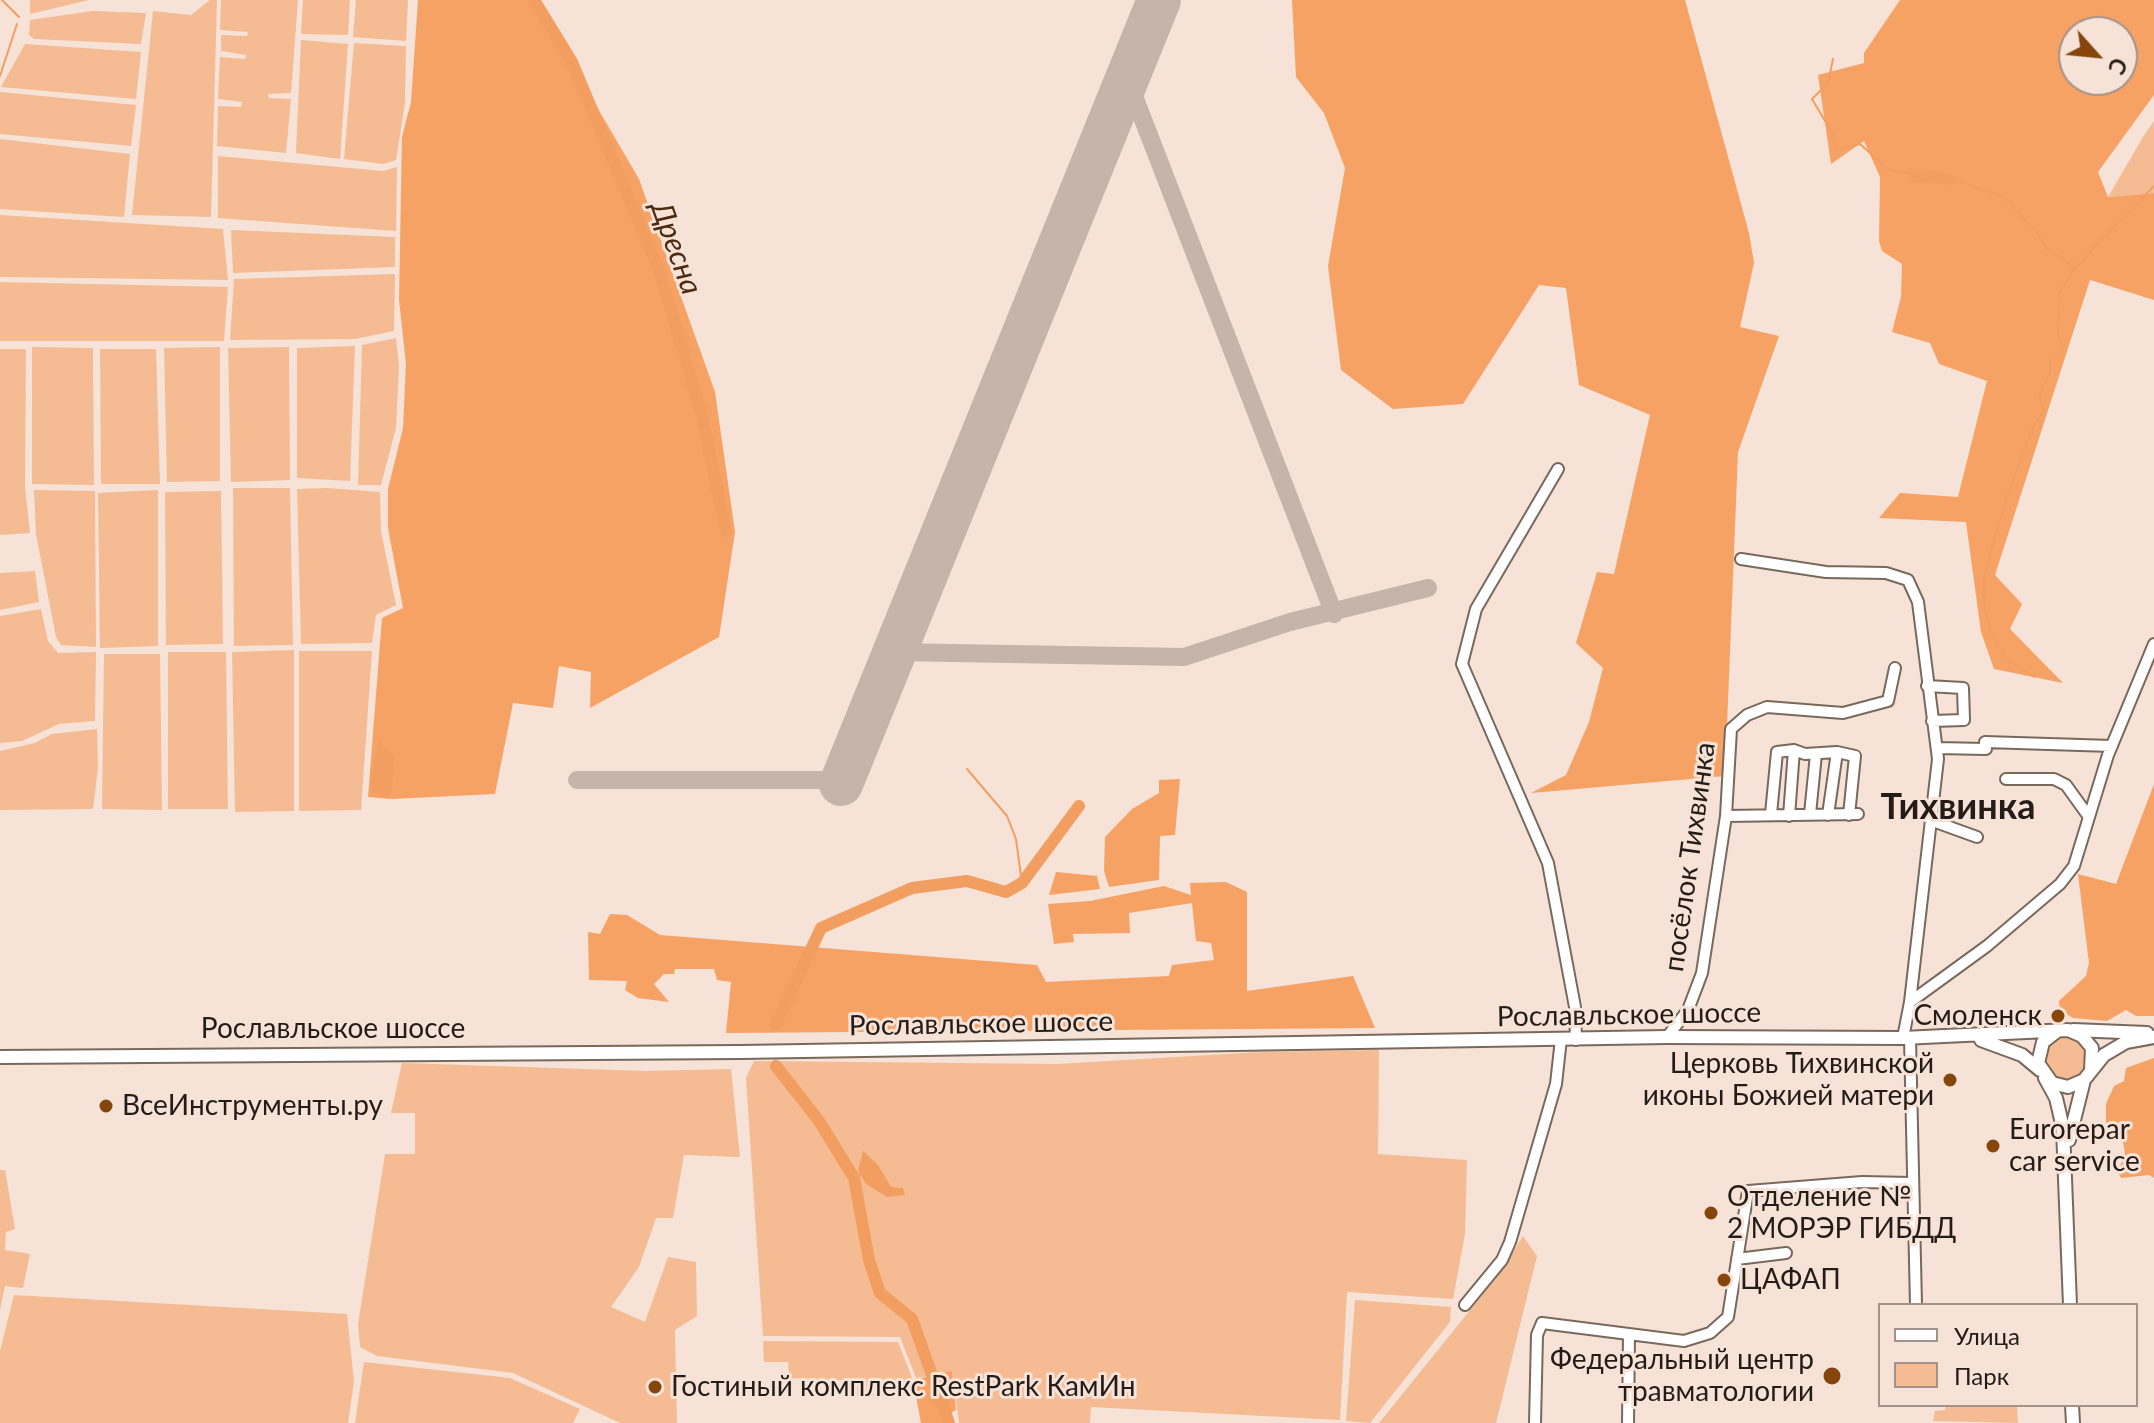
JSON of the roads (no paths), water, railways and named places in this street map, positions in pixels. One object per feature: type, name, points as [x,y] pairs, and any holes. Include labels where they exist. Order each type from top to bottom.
[{"type":"main road","name":"Рославльское шоссе","points":[[0,1057],[741,1052],[1667,1037],[1906,1038],[2064,1031],[2154,1035]]},
{"type":"main road","points":[[2066,1159],[2077,1097],[2094,1055],[2088,1041],[2064,1031],[2048,1037],[2039,1049],[2042,1074],[2056,1098],[2066,1159],[2070,1303]]},
{"type":"main road","points":[[2042,1074],[2060,1086],[2087,1075],[2104,1055],[2126,1042],[2154,1035]]},
{"type":"main road","name":"Рославльское шоссе","points":[[1962,1037],[2004,1046],[2042,1074]]},
{"type":"street","points":[[1558,469],[1476,609],[1462,664],[1548,863],[1575,1007],[1576,1040]]},
{"type":"street","points":[[1741,559],[1826,572],[1886,573],[1908,580],[1918,602],[1937,748],[1906,1038],[1916,1303]]},
{"type":"street","points":[[1910,1002],[1987,946],[2060,884],[2074,866],[2112,746],[2154,644]]},
{"type":"street","name":"посёлок Тихвинка","points":[[1667,1037],[1688,1010],[1702,973],[1726,816],[1731,729],[1747,715],[1767,707],[1843,713],[1888,701],[1895,668]]},
{"type":"street","points":[[1927,686],[1963,688],[1964,720],[1932,721]]},
{"type":"street","points":[[1937,748],[1986,749],[1985,742],[2112,746]]},
{"type":"street","points":[[1789,816],[1794,750]]},
{"type":"street","points":[[1726,816],[1854,814],[1855,756],[1837,752],[1777,752],[1771,814]]},
{"type":"street","points":[[1828,815],[1837,752]]},
{"type":"street","points":[[1810,814],[1816,754]]},
{"type":"street","points":[[2006,779],[2054,779],[2066,785],[2089,817]]},
{"type":"street","points":[[1930,820],[1977,837]]},
{"type":"street","points":[[1465,1305],[1502,1260],[1510,1242],[1556,1084],[1561,1039]]},
{"type":"street","points":[[1535,1423],[1537,1335],[1542,1323],[1684,1341],[1710,1333],[1728,1317],[1748,1191],[1862,1182],[1911,1183]]},
{"type":"street","points":[[1737,1259],[1786,1253]]},
{"type":"street","points":[[1628,1423],[1629,1334]]},
{"type":"waterway","points":[[2,0],[19,17]]},
{"type":"waterway","name":"Дресна","points":[[534,0],[572,62],[659,270],[701,412],[726,531]]},
{"type":"waterway","points":[[0,76],[17,24]]},
{"type":"waterway","points":[[1833,59],[1828,83],[1812,99],[1831,131],[1835,150],[1860,144],[1889,170],[1908,173]]},
{"type":"waterway","points":[[1953,180],[2003,196],[2036,231],[2045,247],[2073,267]]},
{"type":"waterway","points":[[2034,677],[2007,659],[1992,636],[1985,610],[1983,580],[2006,499],[2032,429],[2044,410],[2039,397],[2050,372],[2050,361],[2063,350],[2058,335],[2059,294],[2074,269],[2154,186]]},
{"type":"waterway","points":[[967,769],[1007,816],[1016,839],[1022,883]]},
{"type":"waterway","points":[[776,1024],[821,928],[912,888],[967,881],[1006,892],[1022,883],[1079,806]]},
{"type":"waterway","points":[[776,1066],[819,1121],[854,1178],[869,1260],[880,1293],[912,1319],[949,1423]]},
{"type":"waterway","points":[[854,1178],[860,1175]]},
{"type":"place","name":"Смоленск","points":[[2058,1016]]},
{"type":"place","name":"Церковь Тихвинской иконы Божией матери","points":[[1950,1080]]},
{"type":"place","name":"ВсеИнструменты.ру","points":[[106,1106]]},
{"type":"place","name":"Eurorepar car service","points":[[1993,1146]]},
{"type":"place","name":"Отделение № 2 МОРЭР ГИБДД","points":[[1711,1213]]},
{"type":"place","name":"ЦАФАП","points":[[1724,1280]]},
{"type":"place","name":"Федеральный центр травматологии","points":[[1832,1376]]},
{"type":"place","name":"Гостиный комплекс RestPark КамИн","points":[[655,1387]]},
{"type":"district","name":"Тихвинка","points":[[1958,807]]}]
